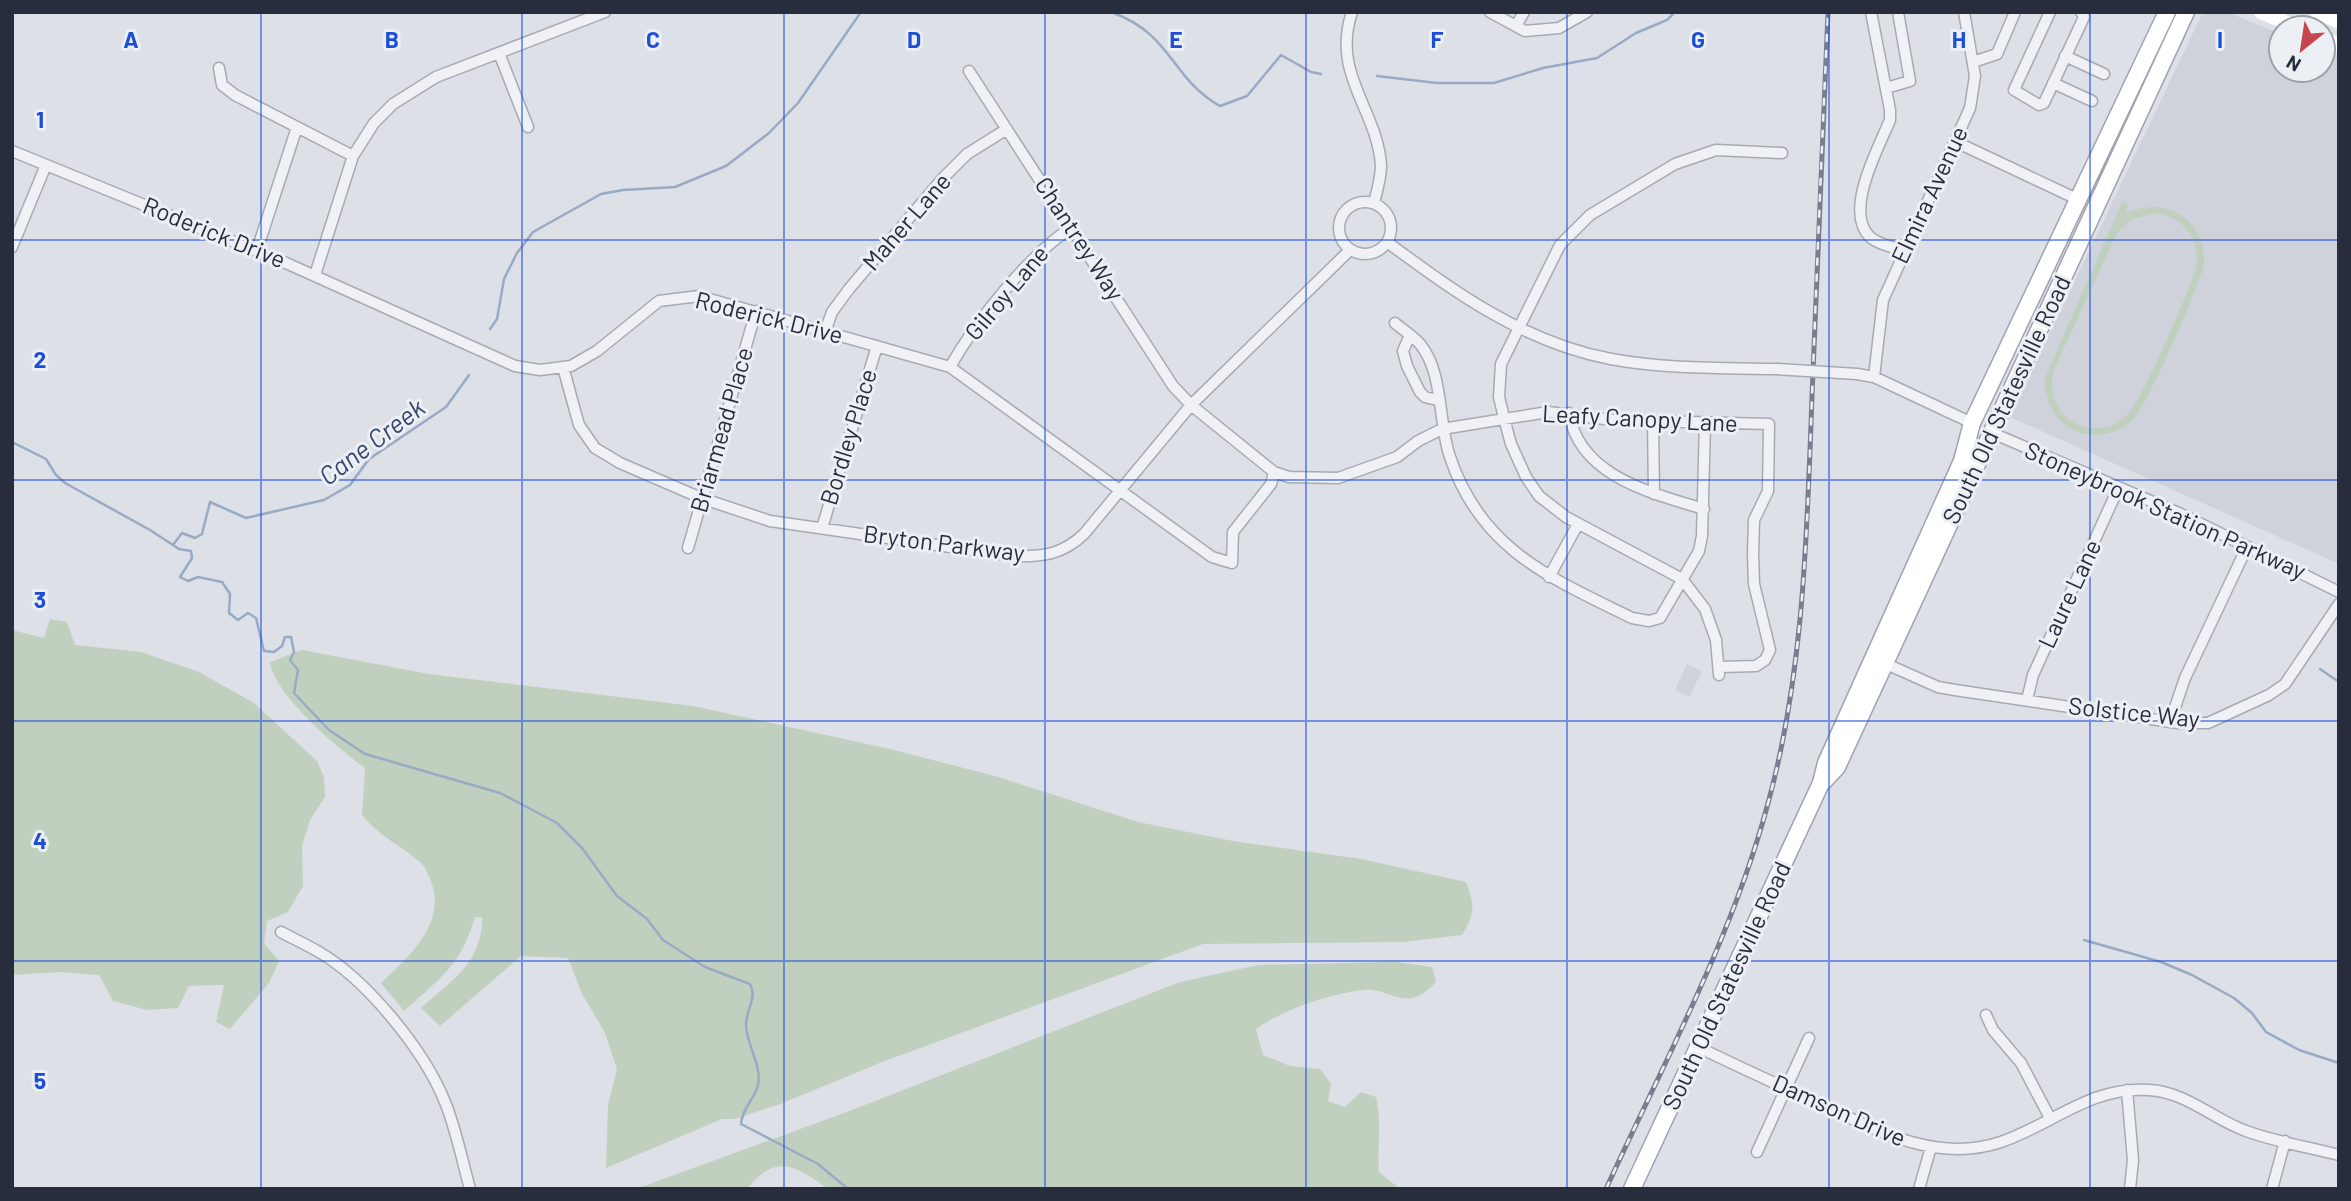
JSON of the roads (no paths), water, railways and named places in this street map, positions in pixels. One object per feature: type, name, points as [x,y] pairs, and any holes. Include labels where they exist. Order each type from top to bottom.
[{"type":"main road","name":"South Old Statesville Road","points":[[1632,1189],[1821,783],[1826,763],[1962,461],[1972,423],[2167,12]]},
{"type":"main road","name":"South Old Statesville Road","points":[[1821,783],[1837,767],[2186,12]]},
{"type":"main road","points":[[2317,12],[2339,22]]},
{"type":"main road","points":[[1990,432],[1988,416],[2013,359],[2012,339]]},
{"type":"main road","points":[[1940,543],[1950,503],[1978,441],[1978,431],[1972,423]]},
{"type":"street","points":[[315,275],[354,156],[374,123],[403,96],[436,77],[605,12]]},
{"type":"street","points":[[1352,12],[1346,47],[1348,68],[1370,122],[1381,165],[1374,203]]},
{"type":"street","points":[[1490,12],[1525,31],[1559,28],[1587,12]]},
{"type":"street","points":[[1516,26],[1524,12]]},
{"type":"street","points":[[1871,12],[1890,120],[1864,181],[1861,222],[1870,238],[1904,251]]},
{"type":"street","points":[[1886,88],[1910,81],[1898,12]]},
{"type":"street","name":"Elmira Avenue","points":[[1874,377],[1883,300],[1970,108],[1975,76],[1964,12]]},
{"type":"street","points":[[1973,62],[1997,54],[2015,12]]},
{"type":"street","points":[[2049,12],[2014,90],[2039,105],[2044,103],[2084,17],[2081,12]]},
{"type":"street","points":[[499,53],[528,127]]},
{"type":"street","points":[[2065,56],[2104,74]]},
{"type":"street","points":[[219,68],[219,77],[227,90],[354,156]]},
{"type":"street","name":"Chantrey Way","points":[[969,71],[1172,386],[1191,405],[1274,472]]},
{"type":"street","points":[[2053,83],[2092,101]]},
{"type":"street","points":[[257,250],[297,127]]},
{"type":"street","name":"Maher Lane","points":[[825,332],[832,312],[849,289],[943,178],[967,154],[1007,129]]},
{"type":"street","points":[[1956,142],[2079,200]]},
{"type":"street","points":[[1682,579],[1578,524],[1539,496],[1526,477],[1511,444],[1499,397],[1501,364],[1516,328],[1560,245],[1590,215],[1675,164],[1716,150],[1782,153]]},
{"type":"street","name":"Roderick Drive","points":[[12,151],[257,250],[504,362],[540,370],[563,367],[583,360],[659,302],[699,296],[950,366],[1212,557],[1231,563],[1233,532],[1271,484],[1274,472]]},
{"type":"street","points":[[12,247],[46,165]]},
{"type":"street","points":[[1374,203],[1387,213],[1390,221],[1387,242],[1372,253],[1350,250],[1340,236],[1340,220],[1349,206],[1374,203]]},
{"type":"street","name":"Gilroy Lane","points":[[950,366],[962,345],[1036,256],[1072,228]]},
{"type":"street","points":[[1387,242],[1441,282],[1516,328],[1562,346],[1611,359],[1665,366],[1776,369],[1874,377],[1972,423]]},
{"type":"street","name":"Bryton Parkway","points":[[563,367],[579,425],[594,448],[620,463],[703,498],[770,521],[1038,556],[1069,548],[1096,521],[1191,405],[1350,250]]},
{"type":"street","name":"Briarmead Place","points":[[688,548],[756,311]]},
{"type":"street","points":[[1395,323],[1421,345],[1432,370],[1450,458],[1467,495],[1492,531],[1506,547],[1549,577],[1632,618],[1649,621],[1660,618],[1699,551],[1704,509],[1704,423]]},
{"type":"street","points":[[1410,335],[1403,351],[1407,366],[1420,392],[1425,397],[1437,400]]},
{"type":"street","name":"Bordley Place","points":[[822,528],[877,346]]},
{"type":"street","name":"Leafy Canopy Lane","points":[[1274,472],[1289,477],[1338,478],[1397,457],[1418,441],[1442,429],[1548,412],[1613,421],[1769,424],[1768,491],[1754,520],[1753,554],[1754,584],[1770,650],[1765,660],[1756,666],[1719,671],[1716,640],[1704,609],[1682,579]]},
{"type":"street","points":[[1569,413],[1571,428],[1583,452],[1607,470],[1654,494],[1704,509]]},
{"type":"street","points":[[1653,420],[1654,494]]},
{"type":"street","name":"Stoneybrook Station Parkway","points":[[1990,432],[2181,514],[2339,592]]},
{"type":"street","name":"Laure Lane","points":[[2027,700],[2033,675],[2118,488]]},
{"type":"street","points":[[1549,577],[1578,524]]},
{"type":"street","points":[[2170,722],[2185,678],[2247,547]]},
{"type":"street","name":"Solstice Way","points":[[1884,663],[1938,687],[2170,722],[2208,723],[2277,690],[2295,673],[2339,604]]},
{"type":"street","points":[[281,932],[320,952],[356,979],[412,1048],[446,1103],[470,1189]]},
{"type":"street","points":[[1986,1015],[1993,1030],[2021,1063],[2050,1118]]},
{"type":"street","points":[[1757,1152],[1809,1038]]},
{"type":"street","name":"Damson Drive","points":[[1699,1047],[1892,1136],[1931,1147],[1953,1150],[1993,1144],[2093,1097],[2127,1090],[2171,1094],[2232,1125],[2339,1154]]},
{"type":"street","points":[[2127,1090],[2133,1160],[2130,1189]]},
{"type":"street","points":[[2272,1189],[2285,1141]]},
{"type":"street","points":[[1919,1189],[1931,1147]]},
{"type":"waterway","name":"Cane Creek","points":[[490,329],[497,319],[504,279],[517,253],[533,232],[601,194],[675,187],[726,166],[769,133],[798,103],[861,12]]},
{"type":"waterway","points":[[1111,12],[1147,32],[1191,83],[1220,106],[1247,96],[1281,55],[1311,72],[1321,74]]},
{"type":"waterway","points":[[1377,76],[1437,83],[1494,83],[1543,68],[1597,58],[1636,33],[1667,20],[1675,12]]},
{"type":"waterway","name":"Cane Creek","points":[[173,545],[182,533],[195,538],[202,534],[210,502],[246,518],[324,500],[350,485],[369,459],[446,407],[469,375]]},
{"type":"waterway","points":[[12,442],[46,459],[65,483],[179,549],[191,551],[192,558],[180,577],[188,581],[198,577],[222,582],[230,594],[229,613],[238,620],[248,613],[256,618],[264,651],[274,652],[282,646],[285,637],[291,637],[294,652],[290,660],[298,670],[294,693],[329,730],[365,754],[500,793],[557,823],[582,848],[617,896],[647,919],[663,940],[705,967],[750,984],[753,994],[746,1026],[759,1078],[741,1124],[818,1164],[848,1189]]},
{"type":"waterway","points":[[2320,669],[2339,682]]},
{"type":"waterway","points":[[2084,940],[2161,962],[2192,975],[2234,998],[2252,1013],[2266,1032],[2299,1050],[2339,1063]]},
{"type":"railway","points":[[1606,1189],[1694,1001],[1735,905],[1767,807],[1789,706],[1801,603],[1808,499],[1828,12]]}]
